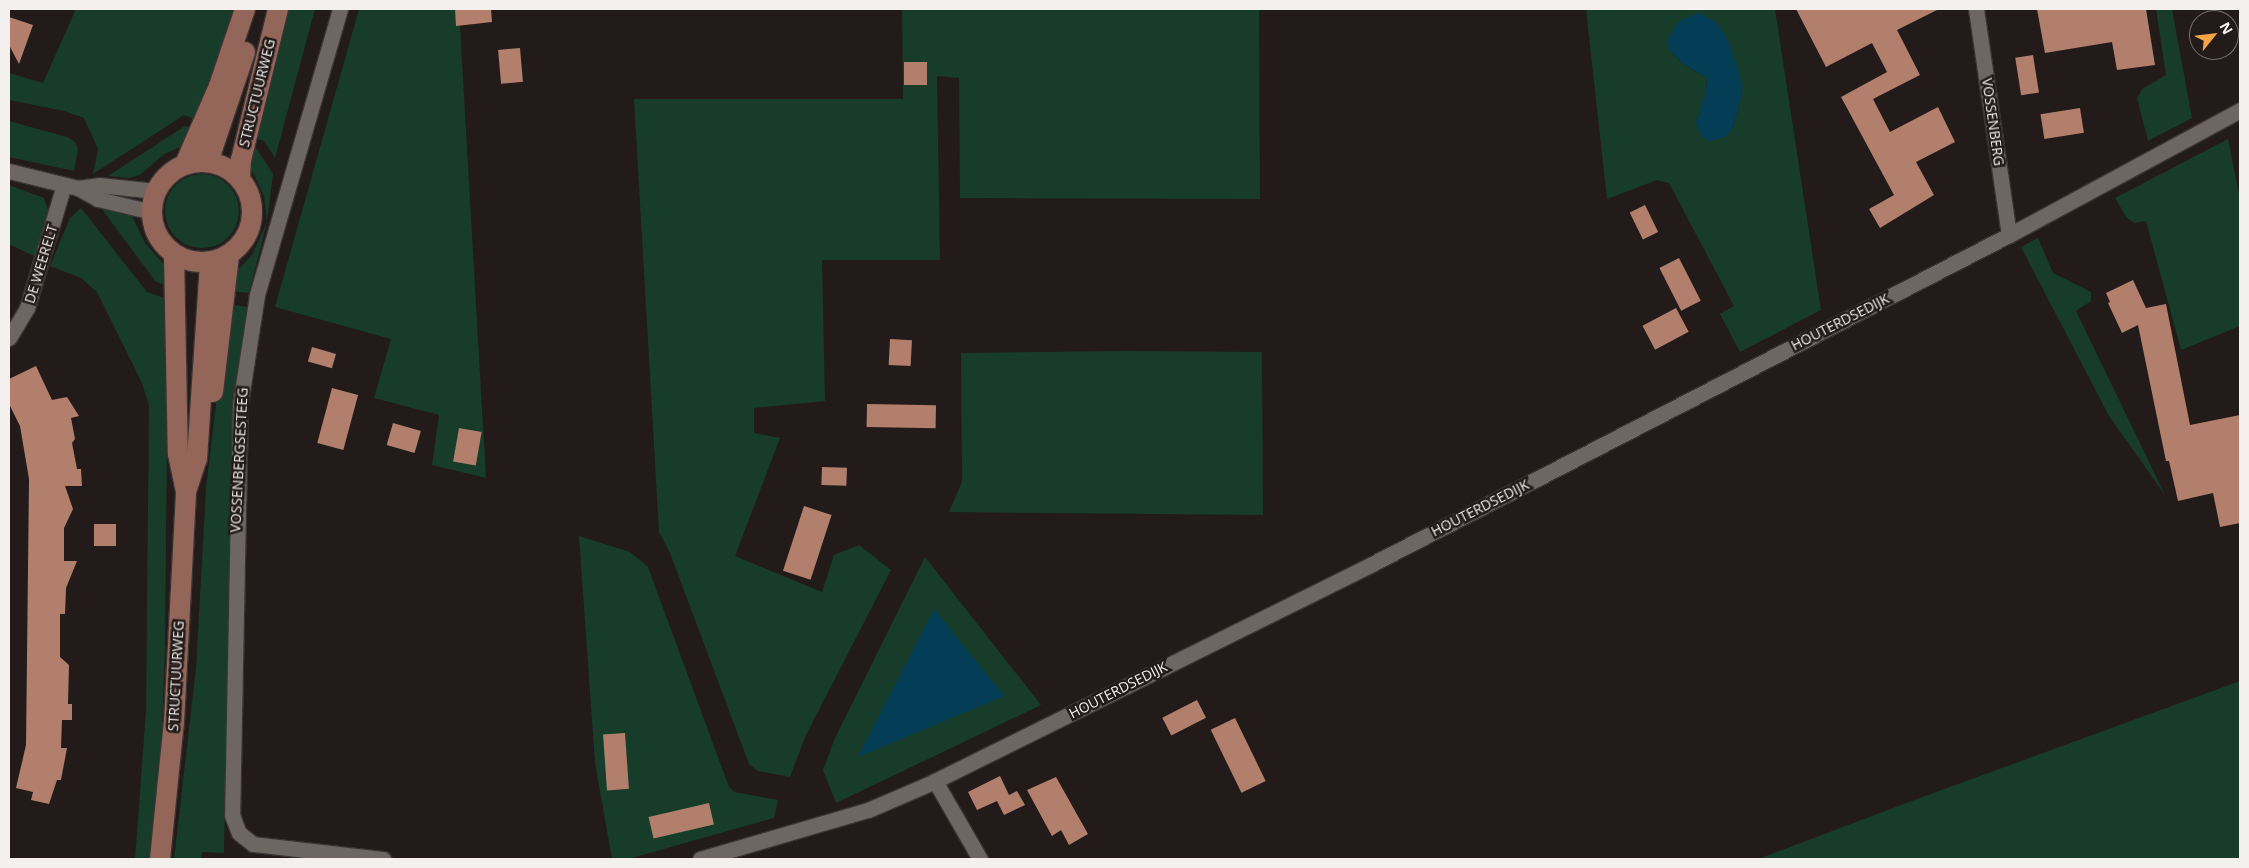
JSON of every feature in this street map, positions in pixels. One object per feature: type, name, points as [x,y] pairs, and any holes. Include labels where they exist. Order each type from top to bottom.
[{"type":"main road","points":[[185,164],[219,86],[245,9]]},
{"type":"main road","name":"STRUCTUURWEG","points":[[208,162],[259,9]]},
{"type":"main road","name":"STRUCTUURWEG","points":[[240,178],[241,160],[278,9]]},
{"type":"main road","points":[[208,162],[228,168],[240,178],[249,193],[253,219],[247,236],[219,258],[197,262],[174,254],[158,236],[152,212],[156,191],[168,174],[185,164],[208,162]]},
{"type":"main road","name":"STRUCTUURWEG","points":[[160,859],[174,722],[186,492],[178,454],[174,254]]},
{"type":"main road","points":[[186,492],[207,461],[219,258]]},
{"type":"street","name":"VOSSENBERGSESTEEG","points":[[340,9],[257,295],[240,405],[232,815],[244,838],[265,846],[383,859]]},
{"type":"street","name":"VOSSENBERG","points":[[1976,9],[2009,235]]},
{"type":"street","name":"HOUTERDSEDIJK","points":[[700,859],[868,810],[934,781],[1372,564],[2009,235],[2240,110]]},
{"type":"street","points":[[9,172],[71,187],[98,199],[152,212]]},
{"type":"street","points":[[71,187],[100,185],[156,191]]},
{"type":"street","name":"DE WEERELT","points":[[9,338],[27,308],[71,187]]},
{"type":"street","points":[[934,781],[980,859]]},
{"type":"green space","points":[[76,9],[239,9],[201,121],[184,115],[93,174],[98,149],[84,118],[64,111],[9,100],[9,73],[43,83]]},
{"type":"green space","points":[[282,9],[315,9],[275,158],[264,141],[253,138]]},
{"type":"green space","points":[[359,9],[459,9],[486,478],[432,465],[439,415],[374,398],[391,339],[275,307]]},
{"type":"green space","points":[[902,9],[1259,9],[1260,199],[960,198],[959,78],[937,76],[940,260],[822,260],[825,401],[754,408],[754,433],[780,438],[735,556],[822,592],[834,555],[859,545],[891,570],[806,735],[790,777],[758,771],[749,764],[670,553],[659,532],[634,99],[903,99]]},
{"type":"green space","points":[[1586,9],[1775,9],[1821,310],[1740,352],[1720,314],[1734,306],[1669,183],[1657,180],[1607,199]],"holes":[[[1669,49],[1742,93],[1733,127],[1725,136],[1710,141],[1696,123],[1706,93],[1707,78],[1683,64]]]},
{"type":"green space","points":[[2156,9],[2172,9],[2192,118],[2148,141],[2137,98],[2142,89],[2166,75]]},
{"type":"green space","points":[[9,121],[67,137],[75,142],[78,149],[74,171],[9,157]]},
{"type":"green space","points":[[185,126],[194,129],[188,144],[164,154],[140,175],[129,178],[108,176]]},
{"type":"green space","points":[[2228,139],[2240,199],[2240,326],[2181,350],[2146,221],[2134,223],[2127,218],[2115,198]]},
{"type":"green space","points":[[250,147],[257,149],[273,174],[267,222],[264,196],[249,164]]},
{"type":"green space","points":[[202,174],[216,177],[228,185],[236,197],[239,211],[236,225],[228,237],[216,245],[202,248],[188,245],[176,237],[168,225],[165,211],[168,197],[176,185],[188,177]]},
{"type":"green space","points":[[9,185],[44,198],[50,215],[36,257],[9,244]]},
{"type":"green space","points":[[98,204],[130,212],[145,243],[168,269],[172,287],[156,282]]},
{"type":"green space","points":[[81,208],[147,292],[170,300],[172,379],[167,435],[165,651],[160,781],[150,859],[135,859],[146,711],[149,406],[142,383],[97,292],[81,278],[50,266],[70,218]]},
{"type":"green space","points":[[267,222],[249,293],[230,291],[234,274],[252,255]]},
{"type":"green space","points":[[2038,238],[2053,273],[2091,292],[2091,301],[2076,311],[2165,495],[2109,416],[2021,247]]},
{"type":"green space","points":[[228,304],[247,307],[237,374],[231,457],[224,853],[202,852],[201,859],[174,859],[196,668],[206,488]]},
{"type":"green space","points":[[1262,352],[1263,515],[949,512],[962,482],[961,353]]},
{"type":"green space","points":[[579,536],[630,552],[648,567],[729,787],[734,792],[778,800],[774,818],[628,859],[612,859],[595,763]]},
{"type":"green space","points":[[925,557],[1041,705],[836,803],[823,770],[835,738]]},
{"type":"green space","points":[[2240,681],[2240,859],[1758,859],[1917,799]]},
{"type":"water","points":[[1700,13],[1716,22],[1728,40],[1740,76],[1742,93],[1733,127],[1725,137],[1710,141],[1703,138],[1696,123],[1706,92],[1707,78],[1683,64],[1669,49],[1667,40],[1679,21]]},
{"type":"water","points":[[934,609],[1004,696],[858,757]]},
{"type":"building","points":[[455,9],[491,9],[492,22],[456,26]]},
{"type":"building","points":[[1796,9],[1939,9],[1897,30],[1920,75],[1873,99],[1890,132],[1938,107],[1955,142],[1916,162],[1934,195],[1880,228],[1869,209],[1894,195],[1841,97],[1887,72],[1872,43],[1826,67]]},
{"type":"building","points":[[2037,9],[2146,9],[2155,65],[2117,70],[2112,42],[2045,53]]},
{"type":"building","points":[[9,17],[33,25],[19,64],[9,45]]},
{"type":"building","points":[[520,48],[523,82],[501,84],[498,50]]},
{"type":"building","points":[[2033,55],[2039,93],[2021,95],[2015,58]]},
{"type":"building","points":[[904,62],[927,62],[927,85],[904,85]]},
{"type":"building","points":[[2080,108],[2084,133],[2044,139],[2040,114]]},
{"type":"building","points":[[1645,205],[1658,232],[1643,239],[1630,212]]},
{"type":"building","points":[[1679,258],[1701,301],[1681,311],[1659,268]]},
{"type":"building","points":[[2133,280],[2146,308],[2166,304],[2190,425],[2240,415],[2240,523],[2220,527],[2213,493],[2178,501],[2169,461],[2166,461],[2138,325],[2122,333],[2108,303],[2110,302],[2106,293]]},
{"type":"building","points":[[1676,308],[1689,332],[1655,350],[1642,326]]},
{"type":"building","points":[[890,339],[912,340],[911,366],[889,365]]},
{"type":"building","points":[[312,347],[336,354],[332,368],[308,361]]},
{"type":"building","points":[[36,366],[52,400],[67,397],[79,416],[71,418],[75,439],[72,443],[77,469],[81,469],[82,486],[65,486],[73,509],[64,528],[64,561],[77,561],[66,588],[65,614],[60,614],[60,657],[69,665],[68,704],[72,704],[72,720],[62,720],[61,748],[67,748],[61,780],[57,780],[49,804],[31,800],[33,792],[16,788],[26,745],[29,479],[20,426],[9,404],[9,379]]},
{"type":"building","points":[[332,388],[358,395],[343,450],[317,443]]},
{"type":"building","points":[[867,404],[936,405],[936,428],[867,427]]},
{"type":"building","points":[[393,423],[421,431],[415,453],[387,445]]},
{"type":"building","points":[[459,428],[482,432],[476,465],[453,461]]},
{"type":"building","points":[[822,467],[847,468],[846,486],[821,485]]},
{"type":"building","points":[[804,506],[832,515],[811,580],[783,571]]},
{"type":"building","points":[[94,524],[116,524],[116,546],[94,546]]},
{"type":"building","points":[[1197,700],[1206,718],[1171,736],[1162,718]]},
{"type":"building","points":[[1235,718],[1266,781],[1241,793],[1211,730]]},
{"type":"building","points":[[625,733],[629,789],[607,790],[603,735]]},
{"type":"building","points":[[1000,776],[1009,795],[1017,791],[1025,805],[1004,815],[997,801],[977,810],[968,792]]},
{"type":"building","points":[[1056,777],[1088,834],[1069,845],[1061,830],[1052,836],[1027,790]]},
{"type":"building","points":[[709,803],[714,824],[654,838],[649,817]]}]
